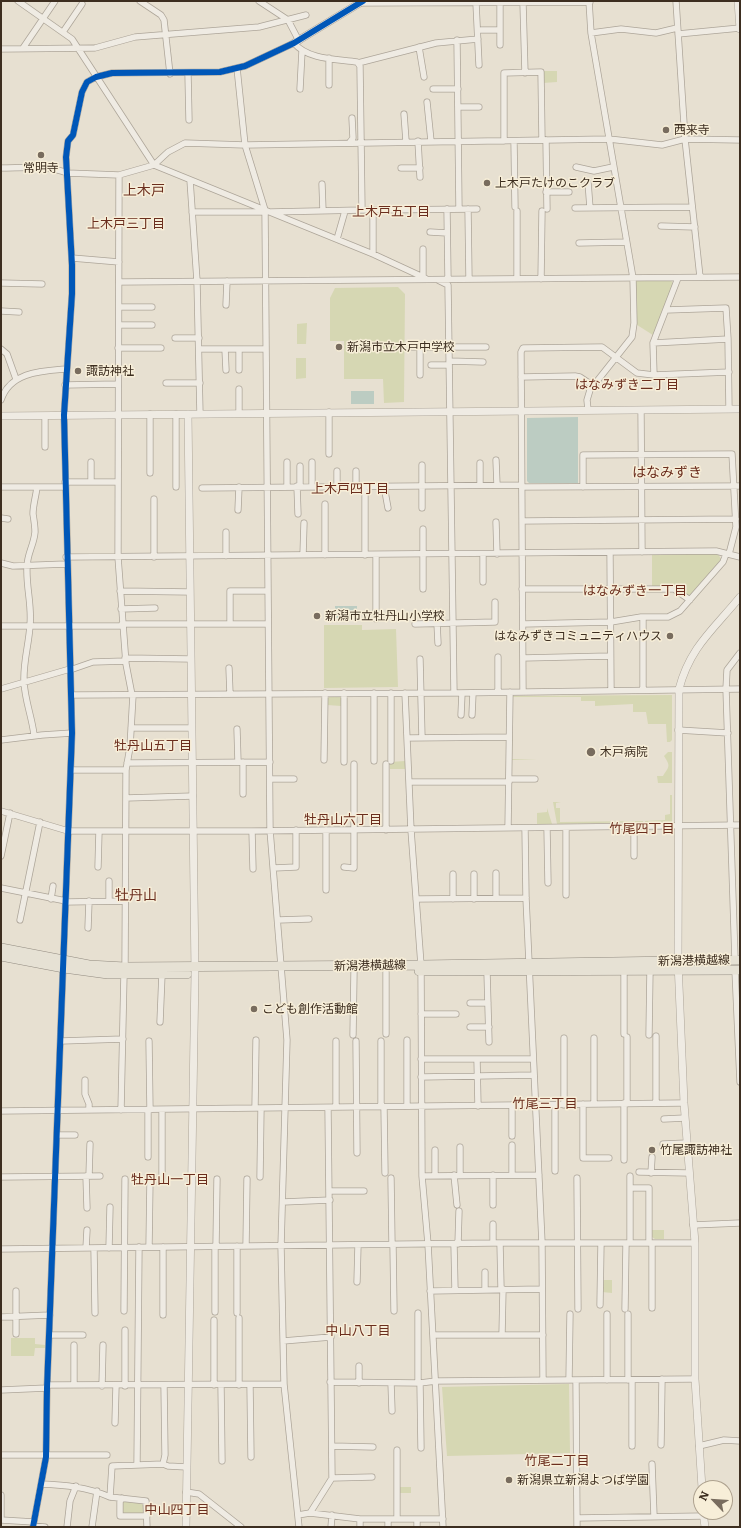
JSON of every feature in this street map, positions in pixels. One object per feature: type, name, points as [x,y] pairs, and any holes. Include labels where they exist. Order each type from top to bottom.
[{"type":"main road","name":"新潟港横越線","points":[[1,948],[64,965]]},
{"type":"main road","name":"新潟港横越線","points":[[1,956],[64,965],[108,974],[125,970],[282,970],[738,965]]},
{"type":"main road","name":"新潟港横越線","points":[[282,970],[386,972],[421,968],[487,972],[530,967],[650,970],[679,966]]},
{"type":"main road","name":"新潟港横越線","points":[[125,970],[162,974],[195,970]]},
{"type":"street","points":[[18,1],[72,39],[154,165],[373,254],[424,278]]},
{"type":"street","points":[[24,48],[55,1]]},
{"type":"street","points":[[140,1],[148,3],[164,20],[170,74]]},
{"type":"street","points":[[259,1],[288,20],[296,42],[302,51],[313,56],[358,63],[420,47],[457,40],[478,39]]},
{"type":"street","points":[[33,1525],[45,1454],[54,1248],[72,733],[66,561],[64,416],[72,294],[72,258],[66,157],[68,141],[73,135],[82,92],[87,82],[96,77],[112,73],[188,74],[220,72],[237,68],[296,42],[362,2],[523,3],[590,1],[591,33],[632,278],[634,332],[617,357],[592,385],[588,394],[588,410]]},
{"type":"street","points":[[676,1],[685,139],[700,277]]},
{"type":"street","points":[[591,33],[621,29],[656,33],[740,29],[738,1]]},
{"type":"street","points":[[63,32],[83,3]]},
{"type":"street","points":[[476,3],[479,65]]},
{"type":"street","points":[[500,3],[500,45]]},
{"type":"street","points":[[523,3],[525,73]]},
{"type":"street","points":[[1,49],[95,48],[135,37],[259,27],[306,15]]},
{"type":"street","points":[[481,30],[500,30]]},
{"type":"street","points":[[457,40],[459,209]]},
{"type":"street","points":[[420,47],[424,77]]},
{"type":"street","points":[[300,89],[302,51]]},
{"type":"street","points":[[329,58],[329,85]]},
{"type":"street","points":[[358,63],[360,66],[362,210]]},
{"type":"street","points":[[237,68],[245,144],[266,211],[267,555],[270,830],[287,1040],[281,1246],[284,1384],[299,1527]]},
{"type":"street","points":[[504,141],[504,73],[541,72],[546,192],[541,279]]},
{"type":"street","points":[[188,74],[189,120]]},
{"type":"street","points":[[433,89],[458,89]]},
{"type":"street","points":[[427,102],[432,141]]},
{"type":"street","points":[[458,107],[479,107]]},
{"type":"street","points":[[404,114],[406,141]]},
{"type":"street","points":[[350,142],[352,138],[352,118]]},
{"type":"street","points":[[1,168],[44,169],[60,170],[67,173],[119,175],[154,165],[168,152],[185,143],[245,144],[406,141],[609,140],[662,145],[685,139],[740,140]]},
{"type":"street","points":[[418,141],[420,177]]},
{"type":"street","points":[[514,141],[517,279]]},
{"type":"street","points":[[576,167],[594,171],[613,167]]},
{"type":"street","points":[[401,168],[420,168]]},
{"type":"street","points":[[119,175],[118,557],[122,625],[132,695],[131,728],[126,770],[125,970],[121,1110]]},
{"type":"street","points":[[190,180],[197,281],[200,414]]},
{"type":"street","points":[[588,182],[590,208]]},
{"type":"street","points":[[322,184],[323,211]]},
{"type":"street","points":[[546,192],[569,192]]},
{"type":"street","points":[[240,212],[244,202]]},
{"type":"street","points":[[574,208],[692,207]]},
{"type":"street","points":[[447,209],[448,279]]},
{"type":"street","points":[[468,209],[469,279]]},
{"type":"street","points":[[192,212],[477,209]]},
{"type":"street","points":[[373,210],[373,254]]},
{"type":"street","points":[[337,240],[345,211]]},
{"type":"street","points":[[661,226],[695,227]]},
{"type":"street","points":[[430,232],[447,233]]},
{"type":"street","points":[[579,243],[626,242]]},
{"type":"street","points":[[423,249],[424,278]]},
{"type":"street","points":[[72,258],[119,262]]},
{"type":"street","points":[[119,282],[424,278],[541,279],[740,277]]},
{"type":"street","points":[[654,375],[653,342],[678,278]]},
{"type":"street","points":[[436,279],[448,285],[454,693]]},
{"type":"street","points":[[226,305],[227,281]]},
{"type":"street","points":[[1,283],[42,284]]},
{"type":"street","points":[[119,306],[152,307]]},
{"type":"street","points":[[666,310],[726,308],[729,409]]},
{"type":"street","points":[[1,311],[19,312]]},
{"type":"street","points":[[119,324],[152,325]]},
{"type":"street","points":[[175,338],[199,338]]},
{"type":"street","points":[[653,342],[728,339]]},
{"type":"street","points":[[412,347],[486,347]]},
{"type":"street","points":[[420,347],[420,375]]},
{"type":"street","points":[[523,692],[520,352],[523,348],[602,347],[637,373],[654,375],[728,372]]},
{"type":"street","points":[[118,348],[161,348]]},
{"type":"street","points":[[1,349],[7,354],[16,379]]},
{"type":"street","points":[[199,349],[266,349]]},
{"type":"street","points":[[225,349],[226,370]]},
{"type":"street","points":[[239,349],[239,370]]},
{"type":"street","points":[[431,365],[483,362]]},
{"type":"street","points":[[1,400],[8,386],[16,379],[40,372],[66,369]]},
{"type":"street","points":[[521,377],[575,376],[580,377],[592,385]]},
{"type":"street","points":[[166,383],[200,383]]},
{"type":"street","points":[[65,385],[118,384]]},
{"type":"street","points":[[239,389],[239,413]]},
{"type":"street","points":[[1,416],[740,409]]},
{"type":"street","points":[[641,410],[642,552]]},
{"type":"street","points":[[329,412],[329,454]]},
{"type":"street","points":[[150,414],[150,473]]},
{"type":"street","points":[[176,414],[176,487]]},
{"type":"street","points":[[186,1527],[195,970],[188,414]]},
{"type":"street","points":[[45,416],[45,447]]},
{"type":"street","points":[[523,624],[610,622],[643,617],[675,616],[723,562],[728,554],[736,527],[737,486],[732,454],[583,455],[583,487]]},
{"type":"street","points":[[496,460],[497,485]]},
{"type":"street","points":[[91,462],[91,482]]},
{"type":"street","points":[[287,462],[287,486]]},
{"type":"street","points":[[312,462],[312,486]]},
{"type":"street","points":[[480,463],[480,485]]},
{"type":"street","points":[[422,465],[422,508]]},
{"type":"street","points":[[298,514],[300,466]]},
{"type":"street","points":[[337,471],[337,486]]},
{"type":"street","points":[[356,471],[356,486]]},
{"type":"street","points":[[1,487],[37,487],[91,482],[118,482]]},
{"type":"street","points":[[202,488],[422,485],[583,487],[737,486]]},
{"type":"street","points":[[365,486],[365,555]]},
{"type":"street","points":[[384,486],[388,508]]},
{"type":"street","points":[[34,736],[31,713],[26,702],[24,662],[30,626],[31,604],[27,585],[27,566],[28,553],[33,543],[35,531],[33,513],[37,487]]},
{"type":"street","points":[[238,510],[239,487]]},
{"type":"street","points":[[154,499],[154,557]]},
{"type":"street","points":[[325,504],[325,555]]},
{"type":"street","points":[[1,518],[8,519]]},
{"type":"street","points":[[522,521],[736,519]]},
{"type":"street","points":[[496,522],[497,554]]},
{"type":"street","points":[[304,523],[304,555]]},
{"type":"street","points":[[422,529],[423,589]]},
{"type":"street","points":[[226,532],[226,556]]},
{"type":"street","points":[[1,563],[13,566],[27,566],[118,557],[610,552],[716,552],[740,557]]},
{"type":"street","points":[[610,552],[611,690]]},
{"type":"street","points":[[483,554],[483,582]]},
{"type":"street","points":[[376,555],[376,619]]},
{"type":"street","points":[[522,589],[674,588],[690,600]]},
{"type":"street","points":[[120,591],[190,592]]},
{"type":"street","points":[[230,624],[230,591],[268,591]]},
{"type":"street","points":[[701,1480],[695,1379],[695,1243],[684,1103],[679,966],[679,689],[686,666],[694,651],[740,597]]},
{"type":"street","points":[[415,624],[495,622],[495,602]]},
{"type":"street","points":[[121,609],[155,608]]},
{"type":"street","points":[[643,617],[643,690]]},
{"type":"street","points":[[437,623],[438,643]]},
{"type":"street","points":[[1,626],[268,624]]},
{"type":"street","points":[[740,653],[727,670],[726,689],[730,825],[738,965],[740,1082]]},
{"type":"street","points":[[523,658],[610,656]]},
{"type":"street","points":[[498,657],[498,692]]},
{"type":"street","points":[[1,689],[93,662],[191,659]]},
{"type":"street","points":[[420,659],[422,738]]},
{"type":"street","points":[[229,668],[230,694]]},
{"type":"street","points":[[71,694],[191,695],[462,693],[740,689]]},
{"type":"street","points":[[472,715],[473,692]]},
{"type":"street","points":[[508,828],[510,692]]},
{"type":"street","points":[[324,760],[325,693]]},
{"type":"street","points":[[344,693],[344,762]]},
{"type":"street","points":[[374,693],[374,762]]},
{"type":"street","points":[[386,830],[391,693]]},
{"type":"street","points":[[405,693],[411,830],[421,968],[422,1176],[428,1244],[443,1527]]},
{"type":"street","points":[[461,715],[462,693]]},
{"type":"street","points":[[131,728],[192,728]]},
{"type":"street","points":[[238,730],[243,794]]},
{"type":"street","points":[[678,730],[728,733]]},
{"type":"street","points":[[1,740],[72,733]]},
{"type":"street","points":[[407,738],[509,737]]},
{"type":"street","points":[[127,762],[270,762]]},
{"type":"street","points":[[344,868],[354,868],[354,764]]},
{"type":"street","points":[[71,770],[126,770]]},
{"type":"street","points":[[270,779],[294,779]]},
{"type":"street","points":[[409,782],[535,779]]},
{"type":"street","points":[[126,798],[192,796]]},
{"type":"street","points":[[1,811],[68,831],[411,830],[740,825]]},
{"type":"street","points":[[1,856],[10,813]]},
{"type":"street","points":[[20,920],[40,822]]},
{"type":"street","points":[[634,827],[634,856]]},
{"type":"street","points":[[525,828],[526,898],[542,1243],[543,1380]]},
{"type":"street","points":[[547,828],[548,883]]},
{"type":"street","points":[[566,828],[566,895]]},
{"type":"street","points":[[274,868],[296,867],[296,830]]},
{"type":"street","points":[[326,830],[326,890]]},
{"type":"street","points":[[98,868],[99,831]]},
{"type":"street","points":[[252,831],[253,869]]},
{"type":"street","points":[[496,873],[496,898]]},
{"type":"street","points":[[453,874],[453,899]]},
{"type":"street","points":[[474,874],[474,898]]},
{"type":"street","points":[[109,881],[109,901]]},
{"type":"street","points":[[51,899],[54,886]]},
{"type":"street","points":[[1,888],[66,902],[125,901]]},
{"type":"street","points":[[416,899],[526,898]]},
{"type":"street","points":[[88,928],[89,901]]},
{"type":"street","points":[[278,920],[310,919]]},
{"type":"street","points":[[624,970],[626,1035],[624,1160]]},
{"type":"street","points":[[649,1035],[650,970]]},
{"type":"street","points":[[353,1035],[354,972]]},
{"type":"street","points":[[386,972],[386,1034]]},
{"type":"street","points":[[487,972],[489,1042]]},
{"type":"street","points":[[160,1022],[162,974]]},
{"type":"street","points":[[470,1003],[488,1003]]},
{"type":"street","points":[[421,1014],[456,1014]]},
{"type":"street","points":[[470,1027],[488,1027]]},
{"type":"street","points":[[656,1036],[656,1103]]},
{"type":"street","points":[[564,1038],[564,1105]]},
{"type":"street","points":[[594,1038],[594,1104]]},
{"type":"street","points":[[61,1040],[123,1039]]},
{"type":"street","points":[[256,1040],[260,1177]]},
{"type":"street","points":[[407,1040],[407,1106]]},
{"type":"street","points":[[148,1041],[148,1157]]},
{"type":"street","points":[[336,1041],[336,1107]]},
{"type":"street","points":[[356,1041],[356,1153]]},
{"type":"street","points":[[381,1041],[385,1173]]},
{"type":"street","points":[[421,1059],[533,1060]]},
{"type":"street","points":[[477,1059],[478,1106]]},
{"type":"street","points":[[421,1077],[534,1076]]},
{"type":"street","points":[[85,1080],[85,1094],[89,1104],[89,1110]]},
{"type":"street","points":[[1,1111],[192,1110],[383,1106],[536,1106],[684,1103]]},
{"type":"street","points":[[583,1104],[583,1158],[609,1158]]},
{"type":"street","points":[[512,1105],[512,1136]]},
{"type":"street","points":[[555,1105],[555,1171]]},
{"type":"street","points":[[310,1513],[332,1478],[330,1382],[331,1245],[328,1108]]},
{"type":"street","points":[[162,1110],[162,1178]]},
{"type":"street","points":[[664,1119],[686,1118]]},
{"type":"street","points":[[57,1135],[76,1135]]},
{"type":"street","points":[[663,1144],[687,1143]]},
{"type":"street","points":[[87,1208],[90,1144]]},
{"type":"street","points":[[512,1145],[512,1175]]},
{"type":"street","points":[[458,1205],[457,1175],[460,1147]]},
{"type":"street","points":[[435,1150],[435,1175]]},
{"type":"street","points":[[651,1173],[652,1157]]},
{"type":"street","points":[[639,1172],[690,1173]]},
{"type":"street","points":[[422,1176],[539,1174]]},
{"type":"street","points":[[493,1175],[493,1205]]},
{"type":"street","points":[[1,1178],[100,1176]]},
{"type":"street","points":[[630,1176],[626,1311],[632,1446]]},
{"type":"street","points":[[391,1178],[394,1311]]},
{"type":"street","points":[[577,1178],[578,1309]]},
{"type":"street","points":[[124,1311],[126,1247],[125,1179]]},
{"type":"street","points":[[215,1312],[217,1179]]},
{"type":"street","points":[[246,1246],[247,1179]]},
{"type":"street","points":[[149,1247],[150,1180]]},
{"type":"street","points":[[630,1188],[649,1188],[652,1308]]},
{"type":"street","points":[[330,1191],[364,1191]]},
{"type":"street","points":[[283,1202],[330,1200]]},
{"type":"street","points":[[109,1248],[110,1207]]},
{"type":"street","points":[[455,1290],[456,1244],[459,1211]]},
{"type":"street","points":[[693,1225],[740,1223]]},
{"type":"street","points":[[493,1224],[493,1243]]},
{"type":"street","points":[[86,1248],[87,1230]]},
{"type":"street","points":[[1,1249],[493,1243],[695,1243]]},
{"type":"street","points":[[600,1305],[601,1243]]},
{"type":"street","points":[[500,1244],[502,1335]]},
{"type":"street","points":[[357,1282],[358,1245]]},
{"type":"street","points":[[237,1246],[239,1385]]},
{"type":"street","points":[[138,1464],[139,1247]]},
{"type":"street","points":[[163,1247],[163,1314]]},
{"type":"street","points":[[94,1248],[95,1313]]},
{"type":"street","points":[[485,1272],[485,1289]]},
{"type":"street","points":[[430,1291],[502,1288],[542,1289]]},
{"type":"street","points":[[16,1291],[16,1334]]},
{"type":"street","points":[[418,1313],[421,1448]]},
{"type":"street","points":[[570,1314],[577,1527]]},
{"type":"street","points":[[607,1380],[608,1314]]},
{"type":"street","points":[[1,1317],[50,1315]]},
{"type":"street","points":[[214,1320],[214,1385]]},
{"type":"street","points":[[125,1330],[125,1386]]},
{"type":"street","points":[[49,1335],[83,1335]]},
{"type":"street","points":[[433,1335],[542,1335]]},
{"type":"street","points":[[283,1341],[331,1337]]},
{"type":"street","points":[[74,1344],[74,1385]]},
{"type":"street","points":[[102,1386],[103,1345]]},
{"type":"street","points":[[359,1366],[359,1383]]},
{"type":"street","points":[[661,1446],[662,1379]]},
{"type":"street","points":[[330,1382],[419,1383],[436,1381],[695,1379]]},
{"type":"street","points":[[391,1383],[392,1411]]},
{"type":"street","points":[[1,1390],[74,1385],[138,1386],[284,1384]]},
{"type":"street","points":[[163,1464],[165,1455],[164,1385]]},
{"type":"street","points":[[221,1385],[222,1461]]},
{"type":"street","points":[[250,1385],[251,1457]]},
{"type":"street","points":[[115,1423],[116,1386]]},
{"type":"street","points":[[699,1446],[724,1440],[740,1441]]},
{"type":"street","points":[[332,1446],[373,1446]]},
{"type":"street","points":[[396,1519],[397,1450]]},
{"type":"street","points":[[1,1455],[107,1455]]},
{"type":"street","points":[[110,1497],[112,1466],[163,1464],[168,1466],[187,1467]]},
{"type":"street","points":[[652,1464],[654,1516]]},
{"type":"street","points":[[332,1478],[372,1477]]},
{"type":"street","points":[[41,1484],[76,1486],[110,1497],[146,1501],[147,1527]]},
{"type":"street","points":[[67,1527],[70,1501],[76,1486]]},
{"type":"street","points":[[92,1527],[97,1492]]},
{"type":"street","points":[[186,1492],[200,1494],[241,1527]]},
{"type":"street","points":[[1,1495],[1,1520],[45,1527]]},
{"type":"street","points":[[122,1498],[120,1502],[120,1516],[147,1516]]},
{"type":"street","points":[[298,1515],[310,1513],[360,1519],[443,1519]]},
{"type":"street","points":[[577,1518],[693,1514]]},
{"type":"street","points":[[331,1527],[332,1515]]},
{"type":"street","points":[[360,1519],[360,1527]]},
{"type":"street","points":[[388,1519],[388,1527]]},
{"type":"street","points":[[417,1519],[417,1527]]},
{"type":"green space","points":[[543,71],[557,71],[557,82],[543,83]]},
{"type":"green space","points":[[633,278],[669,278],[675,286],[656,337],[634,323]]},
{"type":"green space","points":[[398,287],[405,294],[404,402],[384,403],[383,379],[344,379],[344,341],[330,341],[330,298],[335,288]]},
{"type":"green space","points":[[307,323],[306,344],[297,344],[297,324]]},
{"type":"green space","points":[[296,358],[306,358],[306,378],[296,379]]},
{"type":"green space","points":[[716,551],[723,562],[690,600],[678,590],[652,589],[652,552]]},
{"type":"green space","points":[[324,625],[362,625],[362,630],[396,629],[398,687],[324,688]]},
{"type":"green space","points":[[672,695],[672,740],[670,742],[667,742],[666,724],[648,724],[646,712],[633,712],[633,704],[595,706],[595,701],[581,701],[581,697],[513,697],[512,759],[537,760],[510,760],[511,696]]},
{"type":"green space","points":[[330,696],[341,696],[341,706],[327,705],[327,699]]},
{"type":"green space","points":[[668,752],[672,752],[672,783],[658,783],[657,776],[663,776],[668,768],[668,762],[664,756]]},
{"type":"green space","points":[[405,761],[405,769],[390,769],[390,762]]},
{"type":"green space","points":[[670,795],[672,795],[672,822],[645,822],[665,820],[665,815],[670,814]]},
{"type":"green space","points":[[553,802],[561,802],[556,803],[556,808],[560,808],[560,822],[643,822],[557,824]]},
{"type":"green space","points":[[547,808],[552,824],[537,824],[537,813],[547,812]]},
{"type":"green space","points":[[652,1230],[664,1230],[664,1239],[655,1239],[652,1237]]},
{"type":"green space","points":[[602,1280],[612,1280],[612,1293],[602,1292]]},
{"type":"green space","points":[[11,1338],[35,1338],[35,1344],[45,1345],[45,1348],[35,1348],[34,1356],[11,1356]]},
{"type":"green space","points":[[569,1384],[570,1453],[447,1456],[442,1387]]},
{"type":"green space","points":[[399,1487],[411,1487],[411,1493],[399,1493]]},
{"type":"green space","points":[[124,1500],[140,1502],[144,1506],[144,1511],[141,1515],[125,1516],[121,1513],[121,1503]]},
{"type":"shaded area","points":[[351,391],[374,391],[374,404],[351,404]]},
{"type":"shaded area","points":[[578,417],[578,483],[529,483],[527,481],[527,418]]},
{"type":"shaded area","points":[[335,606],[357,606],[357,618],[335,618]]},
{"type":"cycle path","points":[[33,1527],[46,1457],[47,1388],[72,733],[64,415],[72,294],[72,265],[66,157],[68,141],[73,135],[82,92],[87,82],[96,77],[112,73],[220,72],[245,66],[294,43],[363,1]]},
{"type":"place","name":"西来寺","points":[[666,130]]},
{"type":"place","name":"常明寺","points":[[41,155]]},
{"type":"place","name":"上木戸たけのこクラブ","points":[[487,183]]},
{"type":"place","name":"新潟市立木戸中学校","points":[[339,347]]},
{"type":"place","name":"諏訪神社","points":[[78,371]]},
{"type":"place","name":"新潟市立牡丹山小学校","points":[[317,616]]},
{"type":"place","name":"はなみずきコミュニティハウス","points":[[670,636]]},
{"type":"place","name":"木戸病院","points":[[591,752]]},
{"type":"place","name":"こども創作活動館","points":[[254,1009]]},
{"type":"place","name":"竹尾諏訪神社","points":[[652,1150]]},
{"type":"place","name":"新潟県立新潟よつば学園","points":[[509,1480]]},
{"type":"district","name":"上木戸","points":[[144,191]]},
{"type":"district","name":"上木戸五丁目","points":[[391,212]]},
{"type":"district","name":"上木戸三丁目","points":[[126,224]]},
{"type":"district","name":"はなみずき二丁目","points":[[627,385]]},
{"type":"district","name":"はなみずき","points":[[667,473]]},
{"type":"district","name":"上木戸四丁目","points":[[350,489]]},
{"type":"district","name":"はなみずき一丁目","points":[[635,591]]},
{"type":"district","name":"牡丹山五丁目","points":[[153,746]]},
{"type":"district","name":"牡丹山六丁目","points":[[343,820]]},
{"type":"district","name":"竹尾四丁目","points":[[642,829]]},
{"type":"district","name":"牡丹山","points":[[136,896]]},
{"type":"district","name":"竹尾三丁目","points":[[545,1104]]},
{"type":"district","name":"牡丹山一丁目","points":[[170,1180]]},
{"type":"district","name":"中山八丁目","points":[[358,1331]]},
{"type":"district","name":"竹尾二丁目","points":[[557,1461]]},
{"type":"district","name":"中山四丁目","points":[[177,1510]]}]
